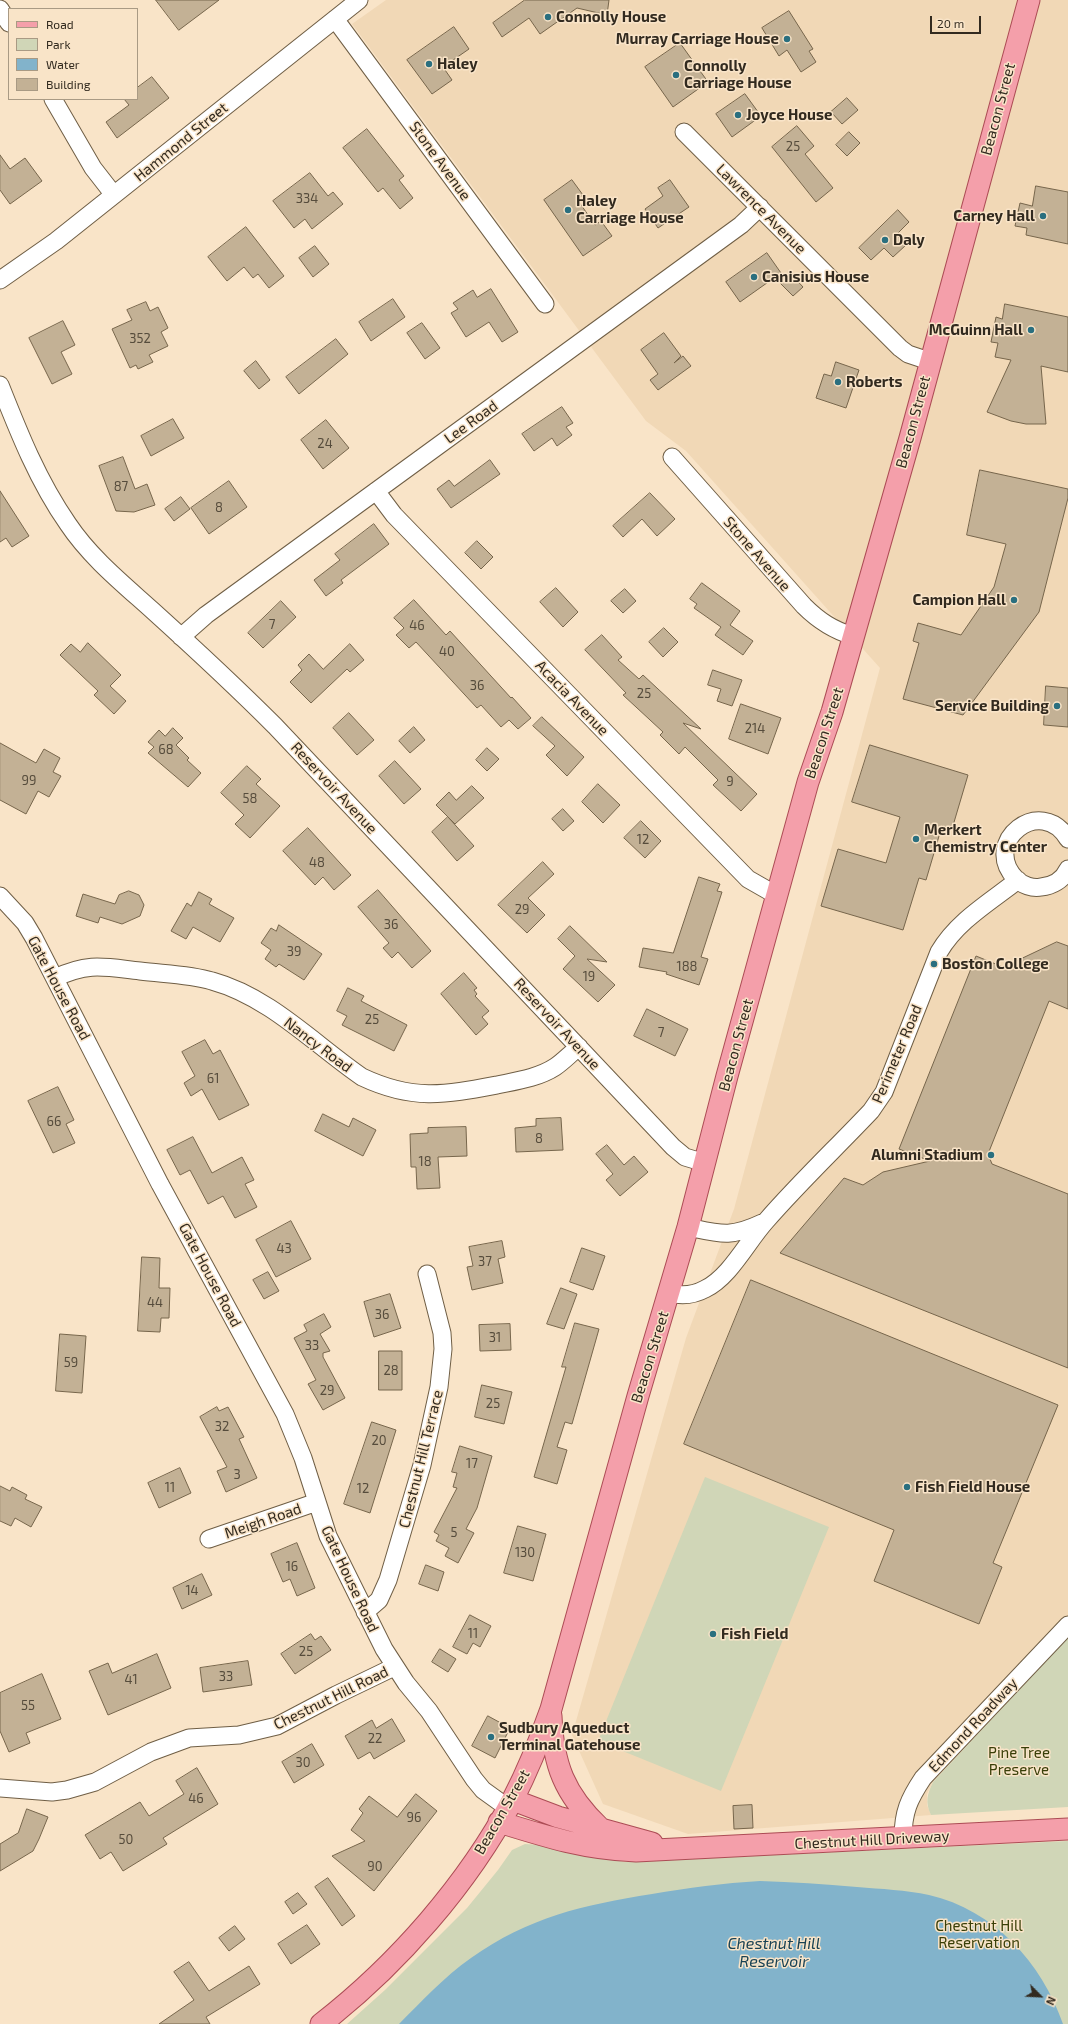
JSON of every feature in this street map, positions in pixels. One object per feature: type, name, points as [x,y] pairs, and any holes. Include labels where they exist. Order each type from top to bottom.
[{"type":"main road","name":"Beacon Street","points":[[321,2024],[352,1999],[416,1936],[456,1887],[507,1810],[526,1772],[551,1709],[638,1396],[688,1227],[808,782],[832,711],[910,438],[929,361],[1029,0]]},
{"type":"main road","points":[[551,1709],[557,1765],[563,1780],[580,1807],[602,1829]]},
{"type":"main road","name":"Chestnut Hill Driveway","points":[[507,1810],[563,1842],[612,1850],[675,1850],[1068,1829]]},
{"type":"main road","name":"Chestnut Hill Driveway","points":[[507,1810],[552,1815],[675,1850]]},
{"type":"street","name":"Hammond Street","points":[[0,280],[56,241],[359,0]]},
{"type":"street","points":[[0,9],[8,21]]},
{"type":"street","name":"Stone Avenue","points":[[335,19],[545,304]]},
{"type":"street","points":[[55,100],[93,168],[114,195]]},
{"type":"street","name":"Lawrence Avenue","points":[[684,132],[900,348],[908,354],[929,361]]},
{"type":"street","name":"Lee Road","points":[[181,637],[206,615],[741,225],[760,207]]},
{"type":"street","name":"Reservoir Avenue","points":[[0,385],[22,441],[68,524],[84,545],[104,567],[231,683],[275,726],[673,1147],[685,1157],[705,1163]]},
{"type":"street","name":"Stone Avenue","points":[[672,457],[804,606],[831,628],[853,636]]},
{"type":"street","name":"Acacia Avenue","points":[[376,491],[394,515],[748,880],[768,891],[777,894]]},
{"type":"street","points":[[1068,838],[1056,825],[1046,821],[1029,822],[1015,830],[1008,840],[1005,850],[1006,862],[1010,872],[1027,886],[1038,888],[1049,886],[1059,881],[1068,869]]},
{"type":"street","name":"Perimeter Road","points":[[669,1293],[680,1295],[692,1294],[706,1289],[719,1279],[764,1222],[871,1111],[884,1092],[940,952],[947,939],[956,929],[1018,880]]},
{"type":"street","name":"Gate House Road","points":[[0,896],[25,923],[55,978],[160,1184],[285,1414],[303,1458],[328,1536],[365,1612],[394,1666]]},
{"type":"street","name":"Nancy Road","points":[[55,978],[71,971],[86,967],[101,967],[191,976],[212,981],[252,996],[362,1077],[379,1085],[418,1093],[435,1095],[454,1093],[523,1080],[555,1067],[578,1047]]},
{"type":"street","name":"Perimeter Road","points":[[688,1227],[720,1234],[732,1234],[743,1232],[764,1222]]},
{"type":"street","name":"Chestnut Hill Terrace","points":[[365,1612],[379,1600],[388,1580],[422,1465],[439,1387],[443,1349],[442,1333],[427,1274]]},
{"type":"street","name":"Meigh Road","points":[[209,1539],[317,1502]]},
{"type":"street","name":"Edmond Roadway","points":[[903,1838],[905,1810],[912,1794],[923,1778],[1068,1625]]},
{"type":"street","name":"Chestnut Hill Road","points":[[0,1788],[45,1791],[67,1790],[95,1782],[151,1752],[188,1738],[239,1735],[278,1726],[394,1666],[429,1711],[474,1779],[507,1810]]},
{"type":"shaded area","name":"Boston College","points":[[386,0],[1068,0],[1068,1638],[933,1782],[927,1794],[927,1805],[931,1815],[688,1834],[603,1804],[572,1735],[686,1338],[734,1209],[880,668],[686,451],[646,421],[352,24]]},
{"type":"green space","name":"Fish Field","points":[[705,1477],[829,1527],[721,1791],[598,1741]]},
{"type":"green space","name":"Pine Tree Preserve","points":[[1068,1638],[1068,1807],[931,1815],[927,1802],[929,1791],[933,1782]]},
{"type":"green space","name":"Chestnut Hill Reservoir","points":[[1068,1841],[1068,2024],[347,2024],[385,1990],[467,1908],[512,1850],[525,1844],[540,1845],[625,1862]]},
{"type":"water","name":"Chestnut Hill Reservoir","points":[[760,1881],[820,1884],[902,1891],[920,1893],[953,1902],[994,1926],[1029,1960],[1054,2002],[1063,2024],[399,2024],[461,1965],[514,1932],[536,1923],[580,1908],[627,1898],[706,1886]]},
{"type":"building","points":[[156,0],[219,0],[179,30]]},
{"type":"building","name":"Connolly House","points":[[525,0],[609,0],[607,15],[577,8],[540,34],[529,18],[502,37],[493,23]]},
{"type":"building","name":"Murray Carriage House","points":[[789,11],[813,49],[809,51],[816,62],[801,72],[787,50],[779,56],[762,28]]},
{"type":"building","name":"Haley","points":[[454,27],[469,49],[443,67],[452,80],[432,94],[407,60]]},
{"type":"building","name":"Connolly Carriage House","points":[[680,43],[708,82],[673,107],[645,67]]},
{"type":"building","points":[[152,77],[169,98],[117,138],[106,122],[129,105],[125,100],[138,100],[138,87]]},
{"type":"building","name":"Joyce House","points":[[745,94],[761,116],[732,137],[716,114]]},
{"type":"building","points":[[847,98],[858,110],[842,124],[831,112]]},
{"type":"building","points":[[797,126],[814,146],[805,154],[833,188],[816,202],[772,147]]},
{"type":"building","points":[[367,129],[404,176],[399,180],[413,198],[400,209],[383,188],[378,192],[343,148]]},
{"type":"building","points":[[849,132],[860,143],[847,156],[836,145]]},
{"type":"building","points":[[0,155],[10,169],[25,158],[42,181],[10,204],[0,190]]},
{"type":"building","points":[[310,173],[328,196],[333,192],[343,204],[312,229],[305,219],[294,228],[273,201]]},
{"type":"building","name":"Haley Carriage House","points":[[572,180],[583,195],[577,199],[595,225],[601,221],[612,236],[583,256],[544,200]]},
{"type":"building","points":[[670,180],[689,207],[658,228],[645,209],[663,196],[658,188]]},
{"type":"building","name":"Carney Hall","points":[[1036,186],[1068,192],[1068,244],[1026,235],[1027,228],[1015,226],[1020,203],[1032,206]]},
{"type":"building","name":"Daly","points":[[898,210],[909,222],[896,235],[906,245],[893,257],[884,248],[871,260],[859,248]]},
{"type":"building","points":[[246,227],[284,276],[269,288],[258,274],[253,278],[244,267],[227,281],[208,257]]},
{"type":"building","points":[[315,246],[329,264],[313,277],[299,258]]},
{"type":"building","name":"Canisius House","points":[[767,253],[781,273],[740,302],[726,282]]},
{"type":"building","points":[[791,274],[803,287],[793,296],[781,284]]},
{"type":"building","points":[[491,289],[518,332],[502,342],[489,322],[466,337],[451,313],[458,309],[453,303],[473,290],[477,297]]},
{"type":"building","points":[[393,299],[405,317],[371,341],[359,322]]},
{"type":"building","points":[[146,302],[150,311],[158,307],[168,328],[161,332],[168,346],[149,355],[153,362],[138,369],[136,365],[130,368],[112,329],[132,320],[127,310]]},
{"type":"building","points":[[1005,304],[1068,317],[1068,372],[1041,366],[1046,424],[1026,424],[1011,421],[987,412],[1011,360],[995,357],[998,343],[991,342],[996,317],[1002,319]]},
{"type":"building","points":[[63,321],[75,345],[61,352],[72,374],[52,384],[29,338]]},
{"type":"building","points":[[422,323],[440,348],[425,359],[407,333]]},
{"type":"building","points":[[664,333],[681,356],[674,363],[683,356],[691,366],[658,390],[650,380],[658,374],[641,350]]},
{"type":"building","points":[[336,339],[348,354],[299,394],[286,377]]},
{"type":"building","points":[[256,361],[270,380],[259,389],[244,371]]},
{"type":"building","name":"Roberts","points":[[836,362],[859,370],[846,408],[816,398],[824,374],[831,376]]},
{"type":"building","points":[[562,407],[573,423],[566,427],[572,435],[557,446],[552,438],[534,451],[522,434]]},
{"type":"building","points":[[173,419],[184,438],[151,456],[141,436]]},
{"type":"building","points":[[326,420],[349,448],[323,469],[301,440]]},
{"type":"building","points":[[123,457],[135,489],[147,484],[155,505],[134,512],[116,511],[99,466]]},
{"type":"building","points":[[490,460],[500,474],[451,508],[437,489],[449,480],[454,486]]},
{"type":"building","name":"Campion Hall","points":[[980,470],[1068,489],[1068,498],[1039,612],[963,715],[903,699],[919,643],[913,641],[918,623],[961,635],[994,587],[1006,544],[967,535]]},
{"type":"building","points":[[229,481],[247,507],[209,534],[191,508]]},
{"type":"building","points":[[0,491],[29,536],[12,547],[6,538],[0,542]]},
{"type":"building","points":[[650,493],[675,519],[657,536],[642,519],[623,537],[613,526]]},
{"type":"building","points":[[181,497],[190,509],[174,521],[165,509]]},
{"type":"building","points":[[374,524],[389,544],[341,580],[343,583],[326,596],[314,580],[340,560],[335,554]]},
{"type":"building","points":[[477,541],[493,557],[481,569],[465,553]]},
{"type":"building","points":[[702,583],[740,611],[730,625],[753,641],[743,655],[715,635],[721,627],[694,608],[697,604],[690,599]]},
{"type":"building","points":[[556,588],[578,612],[563,627],[540,602]]},
{"type":"building","points":[[625,589],[636,601],[623,613],[611,601]]},
{"type":"building","points":[[414,600],[446,635],[450,631],[531,718],[518,729],[509,720],[501,727],[481,705],[477,708],[416,642],[409,648],[396,635],[404,628],[394,618]]},
{"type":"building","points":[[281,601],[296,617],[263,648],[248,633]]},
{"type":"building","points":[[664,628],[678,642],[663,657],[649,642]]},
{"type":"building","points":[[602,635],[622,657],[618,660],[639,679],[643,675],[701,729],[683,723],[757,794],[741,811],[713,785],[718,780],[685,747],[679,754],[660,735],[663,732],[623,695],[626,693],[585,650]]},
{"type":"building","points":[[88,643],[121,675],[110,686],[126,701],[114,714],[94,695],[98,691],[60,655],[71,644],[80,652]]},
{"type":"building","points":[[350,644],[364,660],[350,672],[347,669],[311,703],[290,682],[302,670],[298,665],[309,654],[323,669]]},
{"type":"building","points":[[713,670],[742,680],[732,706],[717,701],[721,689],[708,685]]},
{"type":"building","name":"Service Building","points":[[1046,686],[1068,688],[1068,727],[1044,725]]},
{"type":"building","points":[[741,704],[781,718],[768,754],[729,739]]},
{"type":"building","points":[[349,713],[374,740],[357,755],[333,728]]},
{"type":"building","points":[[542,717],[584,757],[567,776],[546,755],[555,746],[533,726]]},
{"type":"building","points":[[414,727],[425,740],[410,753],[399,741]]},
{"type":"building","points":[[173,728],[183,738],[176,745],[189,758],[187,760],[201,773],[188,787],[148,753],[154,747],[148,742],[159,730],[165,736]]},
{"type":"building","points":[[0,743],[36,763],[44,749],[60,758],[53,772],[61,776],[49,797],[38,791],[26,814],[0,800]]},
{"type":"building","name":"Merkert Chemistry Center","points":[[870,745],[968,775],[952,829],[942,826],[926,880],[919,878],[903,930],[821,906],[838,849],[886,863],[900,817],[852,802]]},
{"type":"building","points":[[487,748],[499,759],[487,771],[476,760]]},
{"type":"building","points":[[395,761],[421,789],[404,804],[379,776]]},
{"type":"building","points":[[247,766],[261,779],[256,784],[280,806],[250,838],[235,824],[244,815],[221,793]]},
{"type":"building","points":[[598,784],[620,805],[603,823],[582,802]]},
{"type":"building","points":[[472,786],[484,798],[455,824],[436,805],[449,792],[456,800]]},
{"type":"building","points":[[563,809],[574,821],[563,831],[552,819]]},
{"type":"building","points":[[448,817],[474,846],[457,861],[432,832]]},
{"type":"building","points":[[641,821],[661,841],[645,858],[624,838]]},
{"type":"building","points":[[308,828],[351,875],[334,890],[323,877],[315,885],[283,851]]},
{"type":"building","points":[[543,862],[554,874],[528,898],[545,915],[527,933],[498,905]]},
{"type":"building","points":[[699,877],[720,884],[717,891],[722,892],[701,957],[708,959],[699,985],[666,974],[667,972],[639,967],[643,948],[673,953]]},
{"type":"building","points":[[378,890],[431,951],[412,968],[398,952],[392,958],[383,948],[389,943],[358,907]]},
{"type":"building","points":[[129,891],[139,895],[144,905],[140,916],[122,924],[100,917],[98,923],[76,916],[83,894],[115,904],[119,895]]},
{"type":"building","points":[[199,892],[212,899],[209,904],[234,918],[220,942],[193,927],[186,939],[171,931],[187,903],[191,906]]},
{"type":"building","points":[[279,925],[322,954],[304,980],[279,964],[276,967],[265,959],[271,950],[261,943],[271,928],[276,931]]},
{"type":"building","points":[[570,926],[607,962],[587,959],[615,985],[598,1002],[563,969],[575,956],[558,939]]},
{"type":"building","name":"Alumni Stadium","points":[[1057,942],[1068,946],[1068,1009],[1049,1001],[988,1154],[992,1164],[1068,1194],[1068,1368],[780,1253],[844,1178],[863,1185],[883,1172],[930,1161],[899,1149],[976,956],[1003,967]]},
{"type":"building","points":[[464,973],[477,988],[474,990],[477,994],[475,996],[489,1011],[482,1017],[488,1024],[476,1035],[441,994]]},
{"type":"building","points":[[348,988],[364,996],[361,1001],[407,1025],[394,1051],[342,1025],[347,1016],[337,1011]]},
{"type":"building","points":[[647,1009],[688,1029],[675,1056],[634,1036]]},
{"type":"building","points":[[205,1040],[213,1054],[220,1050],[249,1105],[219,1120],[202,1089],[191,1096],[184,1083],[195,1076],[182,1052]]},
{"type":"building","points":[[58,1087],[74,1120],[66,1124],[75,1143],[53,1153],[28,1101]]},
{"type":"building","points":[[323,1114],[349,1127],[353,1118],[376,1130],[363,1156],[315,1131]]},
{"type":"building","points":[[561,1118],[563,1150],[516,1152],[515,1128],[536,1126],[536,1119]]},
{"type":"building","points":[[466,1127],[467,1156],[438,1157],[440,1188],[417,1189],[416,1167],[411,1167],[410,1134],[428,1133],[428,1128]]},
{"type":"building","points":[[193,1137],[212,1173],[242,1157],[254,1180],[245,1184],[257,1207],[235,1218],[223,1196],[208,1204],[190,1170],[180,1175],[167,1150]]},
{"type":"building","points":[[607,1145],[624,1165],[634,1156],[648,1172],[620,1196],[606,1180],[613,1174],[596,1154]]},
{"type":"building","points":[[291,1221],[311,1259],[276,1277],[256,1240]]},
{"type":"building","points":[[502,1241],[505,1257],[498,1259],[503,1283],[472,1290],[467,1267],[473,1266],[469,1247]]},
{"type":"building","points":[[582,1248],[605,1256],[593,1290],[570,1282]]},
{"type":"building","points":[[142,1257],[160,1258],[159,1288],[170,1288],[169,1318],[161,1318],[160,1332],[138,1331]]},
{"type":"building","points":[[268,1272],[279,1291],[264,1299],[253,1280]]},
{"type":"building","name":"Fish Field House","points":[[751,1280],[1058,1405],[993,1563],[1002,1567],[979,1624],[874,1581],[894,1530],[684,1444]]},
{"type":"building","points":[[561,1288],[577,1294],[564,1329],[547,1324]]},
{"type":"building","points":[[390,1294],[401,1328],[374,1337],[364,1302]]},
{"type":"building","points":[[324,1314],[331,1327],[320,1334],[330,1351],[323,1353],[323,1357],[345,1398],[323,1410],[308,1384],[316,1380],[294,1338],[307,1331],[304,1325]]},
{"type":"building","points":[[575,1323],[599,1329],[572,1424],[565,1422],[557,1447],[567,1450],[557,1484],[534,1477],[566,1367],[562,1367]]},
{"type":"building","points":[[510,1324],[511,1350],[480,1351],[479,1325]]},
{"type":"building","points":[[60,1334],[86,1336],[82,1393],[56,1391]]},
{"type":"building","points":[[379,1351],[402,1351],[402,1390],[379,1390]]},
{"type":"building","points":[[482,1385],[512,1392],[504,1424],[475,1417]]},
{"type":"building","points":[[217,1407],[219,1411],[228,1407],[244,1437],[239,1439],[257,1478],[226,1492],[217,1471],[227,1467],[200,1417]]},
{"type":"building","points":[[372,1422],[396,1430],[370,1513],[344,1504]]},
{"type":"building","points":[[460,1446],[492,1456],[477,1508],[466,1529],[474,1533],[458,1563],[445,1556],[449,1548],[436,1541],[439,1535],[434,1532],[457,1488],[453,1487],[457,1473],[452,1472]]},
{"type":"building","points":[[180,1468],[191,1493],[159,1508],[148,1483]]},
{"type":"building","points":[[0,1486],[10,1491],[12,1487],[27,1495],[25,1499],[42,1507],[31,1527],[15,1518],[11,1526],[0,1521]]},
{"type":"building","points":[[518,1526],[546,1534],[533,1581],[504,1573]]},
{"type":"building","points":[[297,1543],[315,1588],[297,1596],[290,1579],[283,1582],[271,1554]]},
{"type":"building","points":[[426,1565],[444,1572],[438,1591],[419,1584]]},
{"type":"building","points":[[202,1574],[212,1595],[182,1609],[173,1588]]},
{"type":"building","points":[[470,1615],[491,1626],[480,1647],[473,1643],[467,1654],[453,1647]]},
{"type":"building","points":[[311,1634],[315,1640],[321,1636],[331,1650],[295,1674],[281,1654]]},
{"type":"building","points":[[440,1649],[456,1659],[448,1672],[432,1662]]},
{"type":"building","points":[[157,1654],[171,1688],[108,1715],[89,1671],[108,1663],[112,1673]]},
{"type":"building","points":[[248,1661],[252,1685],[203,1692],[200,1668]]},
{"type":"building","points":[[42,1674],[61,1719],[26,1733],[30,1743],[9,1752],[0,1731],[0,1693]]},
{"type":"building","name":"Sudbury Aqueduct Terminal Gatehouse","points":[[488,1716],[510,1728],[495,1758],[472,1746]]},
{"type":"building","points":[[392,1719],[405,1741],[374,1759],[370,1752],[358,1759],[345,1736],[372,1720],[376,1728]]},
{"type":"building","points":[[312,1744],[324,1765],[294,1783],[282,1762]]},
{"type":"building","points":[[197,1768],[218,1804],[163,1838],[167,1844],[123,1871],[111,1852],[100,1859],[85,1835],[140,1802],[149,1816],[184,1794],[176,1781]]},
{"type":"building","points":[[416,1794],[437,1811],[374,1891],[332,1856],[365,1841],[351,1830],[363,1813],[359,1809],[369,1796],[397,1817]]},
{"type":"building","points":[[752,1805],[753,1828],[734,1829],[733,1806]]},
{"type":"building","points":[[27,1809],[48,1817],[39,1839],[33,1851],[0,1871],[0,1844],[18,1833]]},
{"type":"building","points":[[328,1878],[355,1916],[342,1926],[315,1887]]},
{"type":"building","points":[[298,1893],[307,1904],[293,1914],[285,1902]]},
{"type":"building","points":[[307,1925],[320,1944],[291,1964],[278,1944]]},
{"type":"building","points":[[235,1926],[245,1939],[229,1951],[219,1938]]},
{"type":"building","points":[[189,1962],[209,1991],[249,1966],[260,1984],[206,2017],[210,2024],[159,2024],[194,2000],[174,1972]]},
{"type":"place","name":"Connolly House","points":[[548,17]]},
{"type":"place","name":"Murray Carriage House","points":[[787,39]]},
{"type":"place","name":"Haley","points":[[429,64]]},
{"type":"place","name":"Connolly Carriage House","points":[[676,75]]},
{"type":"place","name":"Joyce House","points":[[738,115]]},
{"type":"place","name":"Haley Carriage House","points":[[568,210]]},
{"type":"place","name":"Carney Hall","points":[[1043,216]]},
{"type":"place","name":"Daly","points":[[885,240]]},
{"type":"place","name":"Canisius House","points":[[754,277]]},
{"type":"place","name":"McGuinn Hall","points":[[1031,330]]},
{"type":"place","name":"Roberts","points":[[838,382]]},
{"type":"place","name":"Campion Hall","points":[[1014,600]]},
{"type":"place","name":"Service Building","points":[[1057,706]]},
{"type":"place","name":"Merkert Chemistry Center","points":[[916,839]]},
{"type":"place","name":"Boston College","points":[[934,964]]},
{"type":"place","name":"Alumni Stadium","points":[[991,1155]]},
{"type":"place","name":"Fish Field House","points":[[907,1487]]},
{"type":"place","name":"Fish Field","points":[[713,1634]]},
{"type":"place","name":"Sudbury Aqueduct Terminal Gatehouse","points":[[491,1737]]},
{"type":"park label","name":"Chestnut Hill Reservation","points":[[979,1934]]}]
